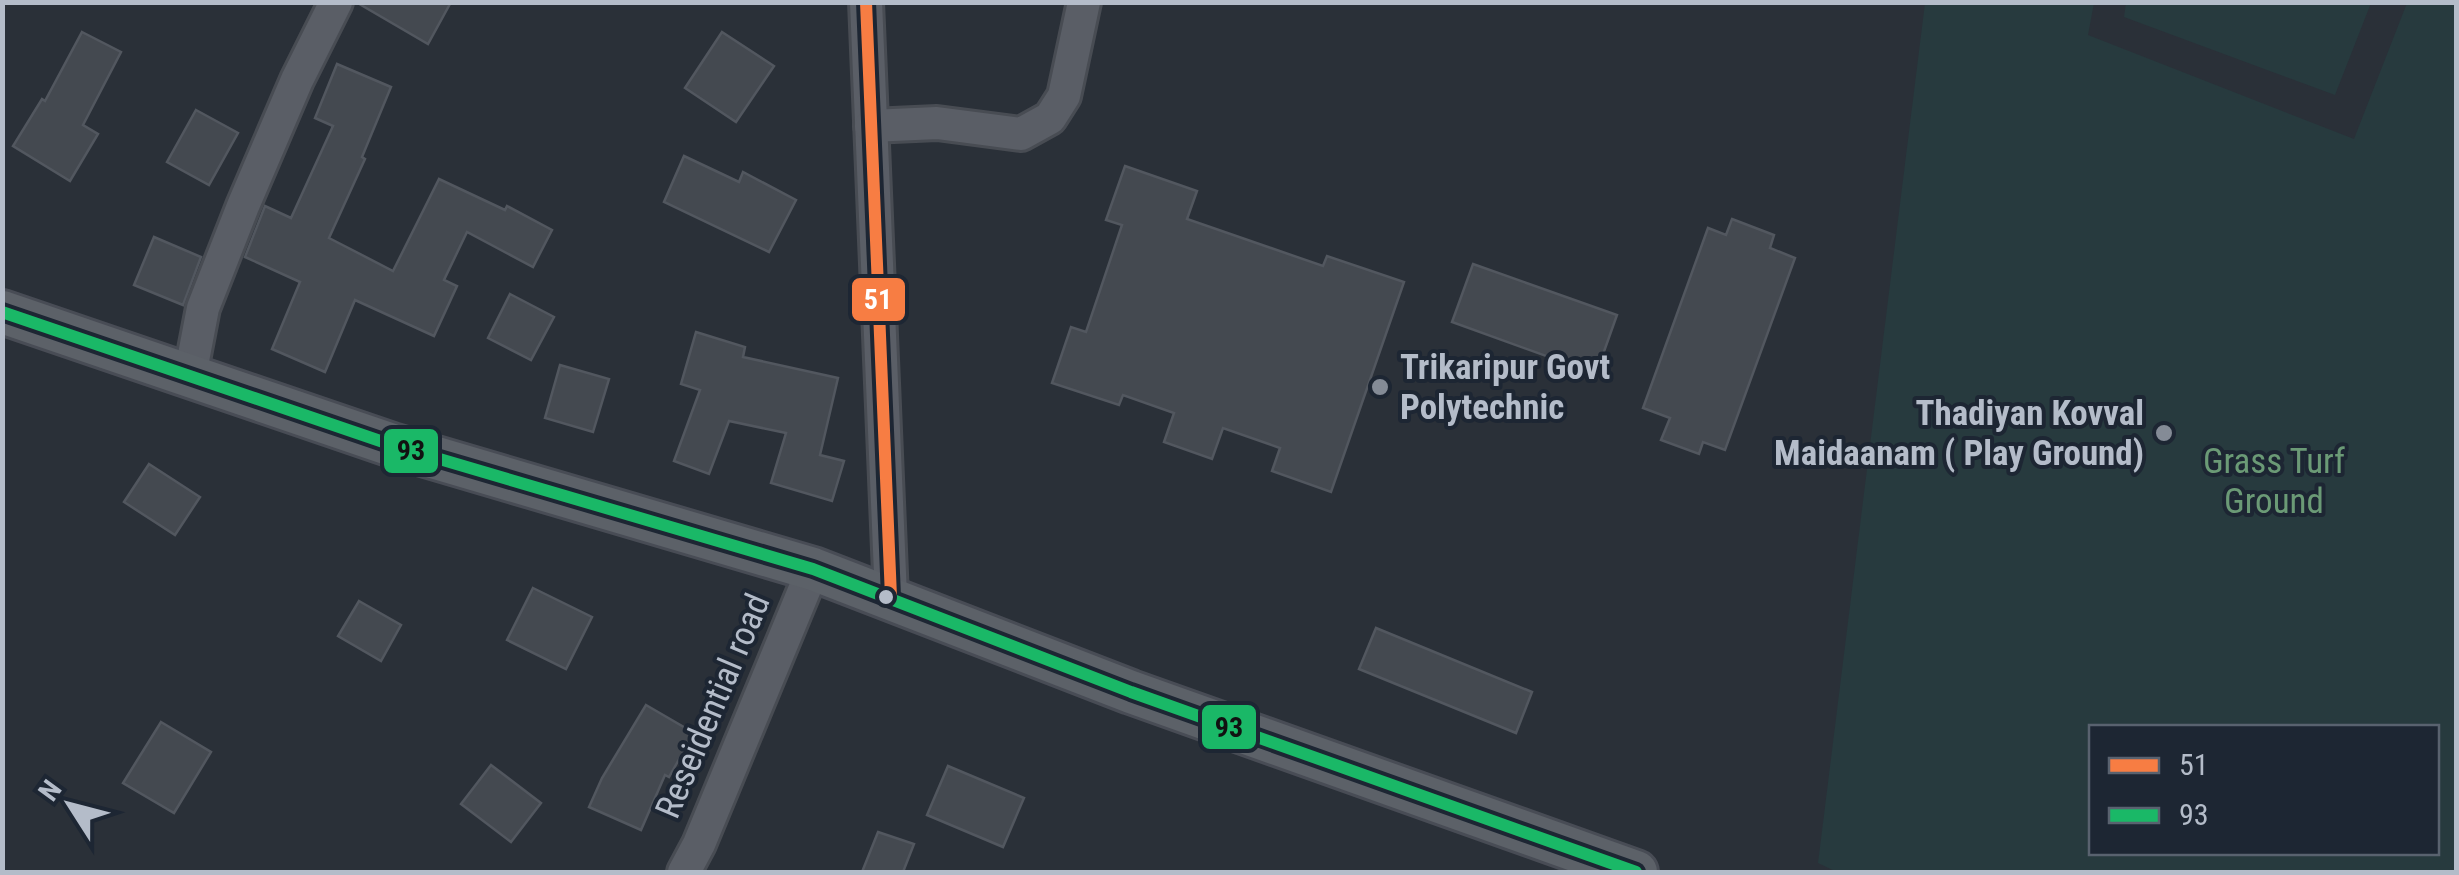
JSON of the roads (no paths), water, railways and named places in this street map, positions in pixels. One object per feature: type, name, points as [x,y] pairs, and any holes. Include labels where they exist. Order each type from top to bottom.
[{"type":"main road","points":[[2,312],[392,445],[814,569],[1131,692],[1636,872]]},
{"type":"street","points":[[190,376],[203,308],[243,206],[336,2]]},
{"type":"street","points":[[866,2],[891,597]]},
{"type":"street","points":[[871,126],[937,122],[1021,134],[1050,118],[1064,96],[1084,2]]},
{"type":"street","name":"Reseidential road","points":[[684,872],[814,569]]},
{"type":"place","name":"Trikaripur Govt Polytechnic","points":[[1380,387]]},
{"type":"place","name":"Thadiyan Kovval Maidaanam ( Play Ground)","points":[[2164,433]]},
{"type":"park label","name":"Grass Turf Ground","points":[[2274,481]]}]
